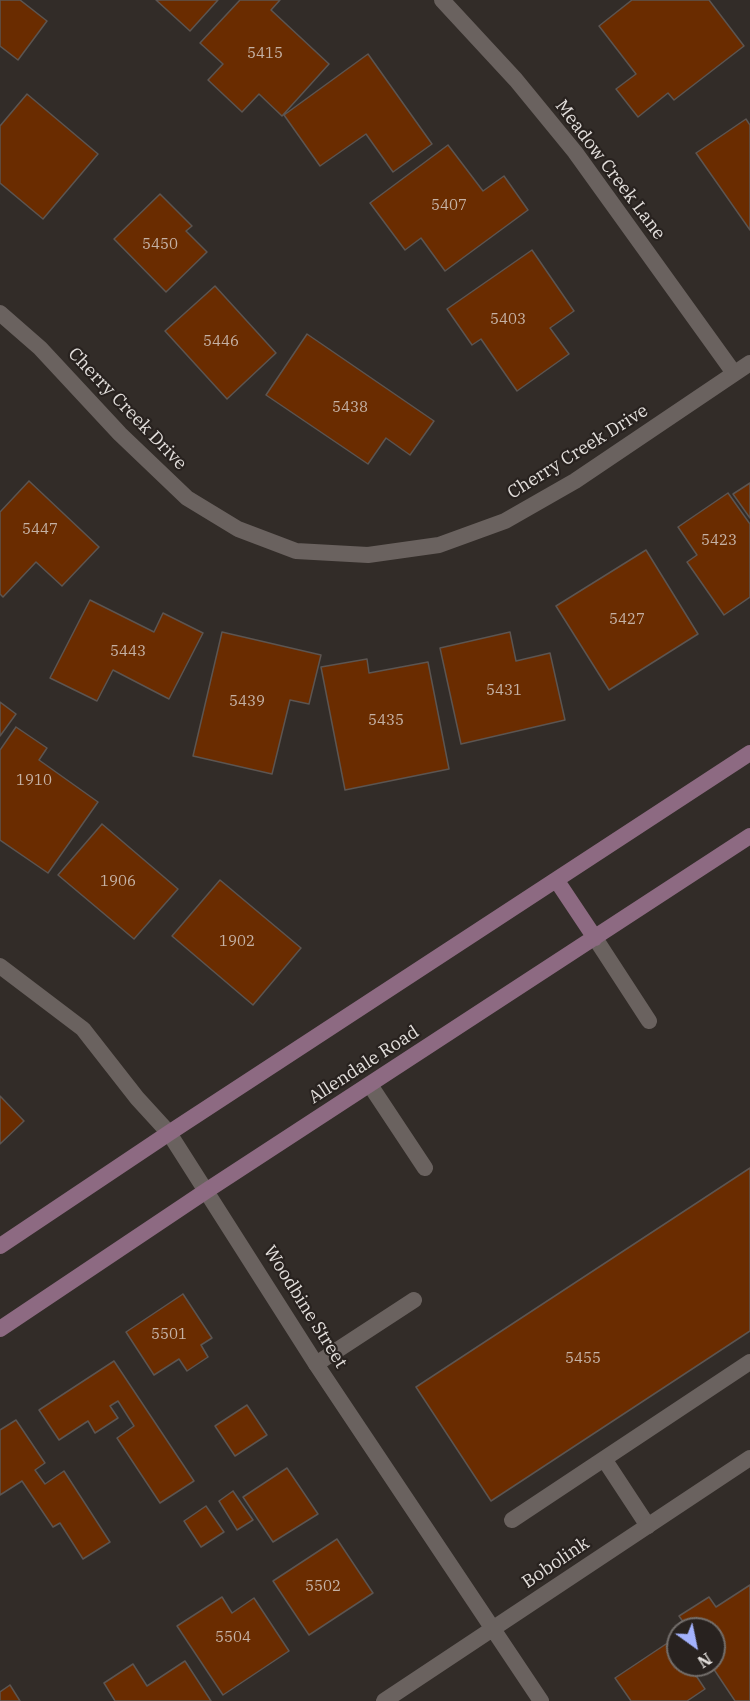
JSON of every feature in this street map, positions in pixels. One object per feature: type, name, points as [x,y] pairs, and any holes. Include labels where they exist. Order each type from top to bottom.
[{"type":"main road","points":[[0,1246],[169,1132],[750,753]]},
{"type":"main road","name":"Allendale Road","points":[[0,1329],[206,1191],[750,836]]},
{"type":"main road","points":[[557,881],[595,938]]},
{"type":"street","name":"Meadow Creek Lane","points":[[442,0],[516,80],[575,152],[734,373]]},
{"type":"street","name":"Cherry Creek Drive","points":[[0,313],[40,348],[120,434],[187,498],[238,529],[296,551],[368,555],[439,545],[505,521],[575,481],[750,363]]},
{"type":"street","points":[[595,938],[649,1021]]},
{"type":"street","name":"Woodbine Street","points":[[0,966],[83,1029],[137,1098],[169,1132],[316,1364],[541,1701]]},
{"type":"street","points":[[370,1085],[425,1168]]},
{"type":"street","points":[[316,1364],[414,1300]]},
{"type":"street","points":[[512,1520],[750,1362]]},
{"type":"street","name":"Bobolink","points":[[384,1701],[750,1458]]},
{"type":"street","points":[[604,1459],[648,1526]]},
{"type":"building","points":[[0,0],[20,0],[47,21],[18,60],[0,46]]},
{"type":"building","points":[[156,0],[218,0],[190,31]]},
{"type":"building","points":[[240,0],[280,0],[271,10],[329,64],[282,116],[259,94],[242,112],[208,80],[223,64],[200,43]]},
{"type":"building","points":[[632,0],[709,0],[744,46],[674,100],[668,93],[638,117],[616,89],[636,74],[599,26]]},
{"type":"building","points":[[368,54],[432,144],[393,172],[366,134],[320,166],[284,115]]},
{"type":"building","points":[[27,94],[98,154],[43,219],[0,183],[0,126]]},
{"type":"building","points":[[746,119],[750,125],[750,230],[696,153]]},
{"type":"building","points":[[448,145],[483,191],[504,176],[528,210],[445,271],[421,238],[405,250],[370,203]]},
{"type":"building","points":[[160,194],[192,226],[186,231],[207,252],[166,292],[114,239]]},
{"type":"building","points":[[532,250],[574,311],[550,328],[569,354],[517,391],[481,339],[472,345],[447,309]]},
{"type":"building","points":[[215,286],[276,353],[227,399],[165,331]]},
{"type":"building","points":[[307,334],[434,421],[410,455],[386,438],[368,464],[266,395]]},
{"type":"building","points":[[29,481],[99,547],[62,586],[36,562],[3,597],[0,594],[0,512]]},
{"type":"building","points":[[750,483],[750,518],[733,494]]},
{"type":"building","points":[[728,493],[750,524],[750,597],[724,615],[687,562],[697,555],[678,527]]},
{"type":"building","points":[[646,550],[698,634],[609,690],[556,606]]},
{"type":"building","points":[[90,600],[154,632],[163,613],[203,633],[169,699],[113,670],[97,701],[50,678]]},
{"type":"building","points":[[222,632],[321,655],[309,704],[290,700],[272,774],[193,756]]},
{"type":"building","points":[[510,632],[516,661],[550,653],[565,720],[461,744],[440,648]]},
{"type":"building","points":[[367,659],[369,673],[428,662],[449,769],[345,790],[321,667]]},
{"type":"building","points":[[0,702],[16,714],[0,736]]},
{"type":"building","points":[[16,727],[47,748],[39,760],[98,802],[48,873],[0,840],[0,750]]},
{"type":"building","points":[[102,824],[178,889],[134,939],[58,875]]},
{"type":"building","points":[[220,880],[301,948],[253,1005],[172,936]]},
{"type":"building","points":[[0,1096],[24,1121],[0,1144]]},
{"type":"building","points":[[750,1168],[750,1331],[491,1501],[416,1387]]},
{"type":"building","points":[[183,1294],[212,1338],[201,1345],[208,1357],[187,1371],[179,1359],[154,1375],[126,1332]]},
{"type":"building","points":[[114,1361],[194,1481],[160,1503],[117,1438],[134,1426],[118,1401],[110,1406],[118,1418],[95,1433],[88,1421],[59,1440],[39,1410]]},
{"type":"building","points":[[247,1405],[267,1435],[235,1456],[215,1426]]},
{"type":"building","points":[[16,1420],[45,1463],[35,1470],[45,1484],[64,1471],[110,1542],[83,1559],[60,1523],[53,1527],[22,1481],[0,1495],[0,1430]]},
{"type":"building","points":[[287,1468],[318,1514],[273,1542],[243,1497]]},
{"type":"building","points":[[233,1491],[253,1520],[237,1530],[219,1501]]},
{"type":"building","points":[[206,1506],[224,1532],[201,1547],[184,1521]]},
{"type":"building","points":[[337,1539],[373,1593],[309,1635],[273,1581]]},
{"type":"building","points":[[750,1585],[750,1701],[735,1701],[719,1677],[726,1677],[726,1617],[679,1616],[709,1597],[716,1607]]},
{"type":"building","points":[[222,1597],[232,1613],[254,1598],[289,1651],[223,1695],[177,1626]]},
{"type":"building","points":[[666,1644],[666,1677],[697,1677],[705,1689],[687,1701],[631,1701],[615,1678]]},
{"type":"building","points":[[185,1661],[211,1701],[115,1701],[104,1683],[133,1664],[147,1686]]},
{"type":"building","points":[[10,1685],[20,1701],[0,1701],[0,1692]]}]
